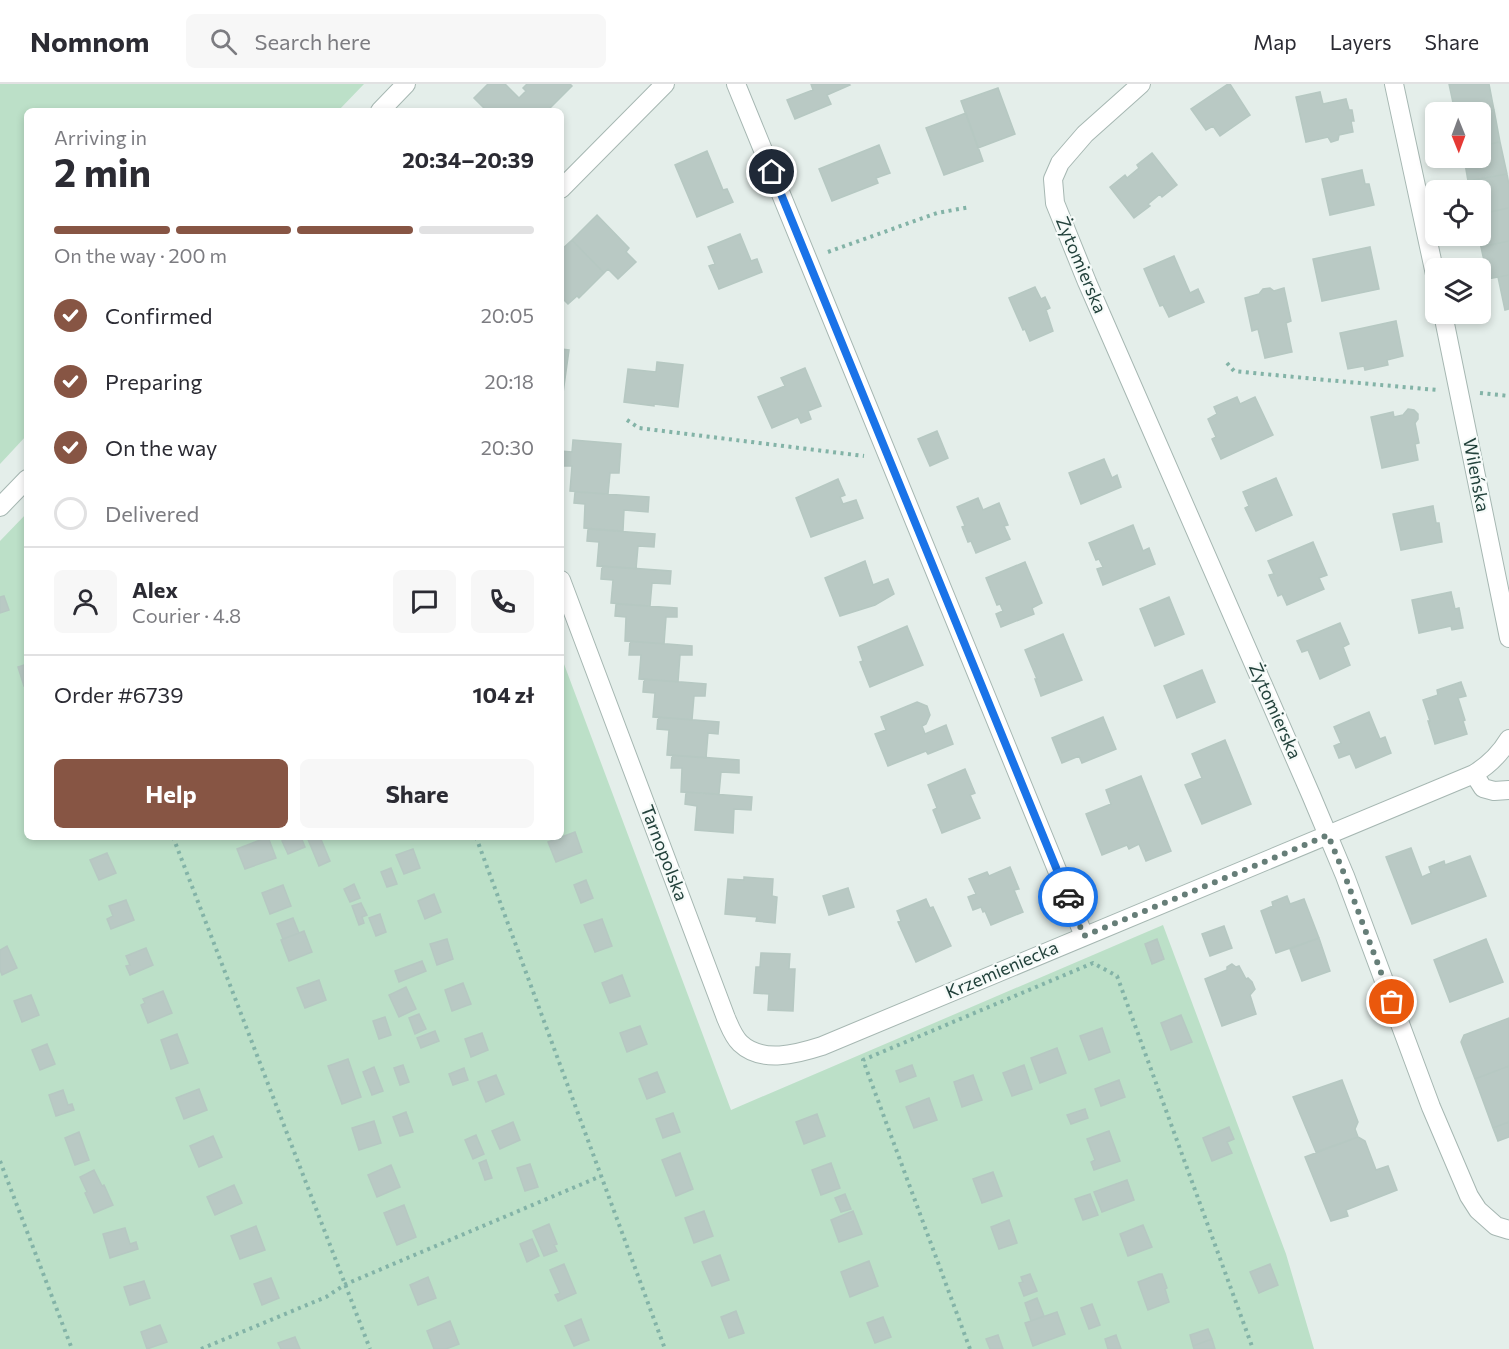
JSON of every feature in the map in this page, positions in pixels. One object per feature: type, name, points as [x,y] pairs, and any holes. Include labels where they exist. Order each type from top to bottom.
[{"type":"street","points":[[384,108],[406,84]]},
{"type":"street","points":[[564,186],[665,84]]},
{"type":"street","points":[[736,84],[1084,936]]},
{"type":"street","name":"Żytomierska","points":[[1141,84],[1085,134],[1060,163],[1053,179],[1055,202],[1087,282],[1328,835],[1431,1107],[1469,1196],[1478,1210],[1496,1226],[1509,1230]]},
{"type":"street","points":[[1394,84],[1431,258]]},
{"type":"street","name":"Wileńska","points":[[1445,324],[1509,638]]},
{"type":"street","points":[[0,507],[24,482]]},
{"type":"street","name":"Tarnopolska","points":[[564,588],[733,1034],[754,1052],[768,1055],[800,1053],[822,1046]]},
{"type":"street","points":[[1509,739],[1498,755],[1474,774],[1483,788],[1494,791],[1509,790]]},
{"type":"street","name":"Krzemieniecka","points":[[822,1046],[1474,774]]},
{"type":"path","points":[[807,259],[937,213],[970,207]]},
{"type":"path","points":[[1227,363],[1234,371],[1509,396]]},
{"type":"path","points":[[627,420],[639,428],[888,459]]},
{"type":"path","points":[[173,840],[370,1349]]},
{"type":"path","points":[[477,840],[665,1349]]},
{"type":"path","points":[[970,1349],[863,1060],[1093,963],[1117,976],[1253,1349]]},
{"type":"path","points":[[0,1161],[72,1349]]},
{"type":"path","points":[[201,1349],[326,1297],[346,1284],[601,1176]]},
{"type":"green space","points":[[0,84],[364,84],[341,108],[24,108],[24,438],[0,464]]},
{"type":"green space","points":[[24,516],[24,840],[564,840],[564,664],[731,1110],[1163,925],[1286,1254],[1314,1349],[0,1349],[0,541]]},
{"type":"building","points":[[488,84],[505,84],[519,98],[526,91],[523,88],[527,84],[570,84],[572,86],[550,108],[484,108],[474,98]]},
{"type":"building","points":[[811,84],[850,85],[827,95],[831,104],[795,119],[787,100],[813,90]]},
{"type":"building","points":[[1228,84],[1250,115],[1220,136],[1213,126],[1206,130],[1191,109]]},
{"type":"building","points":[[1449,84],[1489,84],[1494,110],[1491,110],[1491,102],[1453,102]]},
{"type":"building","points":[[998,88],[1015,134],[978,148],[961,101]]},
{"type":"building","points":[[1320,92],[1323,104],[1346,99],[1349,110],[1352,110],[1353,132],[1339,135],[1338,140],[1331,142],[1328,137],[1306,142],[1296,97]]},
{"type":"building","points":[[1491,110],[1494,110],[1500,142],[1491,144]]},
{"type":"building","points":[[966,113],[983,161],[944,175],[926,128]]},
{"type":"building","points":[[1500,142],[1507,174],[1468,180],[1466,168],[1491,168],[1491,144]]},
{"type":"building","points":[[879,145],[890,173],[876,178],[878,183],[832,201],[819,169]]},
{"type":"building","points":[[707,151],[723,190],[727,189],[733,202],[697,217],[675,165]]},
{"type":"building","points":[[1152,153],[1177,185],[1162,197],[1160,194],[1148,204],[1150,206],[1134,218],[1110,187],[1125,175],[1127,178],[1139,168],[1137,165]]},
{"type":"building","points":[[1362,170],[1365,184],[1369,184],[1374,205],[1330,215],[1322,179]]},
{"type":"building","points":[[1507,174],[1509,208],[1491,212],[1491,180],[1474,180]]},
{"type":"building","points":[[1509,208],[1509,241],[1491,245],[1491,212]]},
{"type":"building","points":[[597,215],[629,248],[626,252],[636,262],[618,279],[608,269],[604,273],[572,240]]},
{"type":"building","points":[[740,234],[751,261],[757,259],[762,272],[719,289],[709,266],[715,264],[708,247]]},
{"type":"building","points":[[572,240],[604,273],[579,298],[577,296],[568,304],[564,300],[564,247]]},
{"type":"building","points":[[1509,241],[1509,275],[1491,278],[1491,258],[1483,258],[1481,247]]},
{"type":"building","points":[[1370,247],[1379,289],[1322,301],[1313,259]]},
{"type":"building","points":[[1174,256],[1190,293],[1198,289],[1204,302],[1169,317],[1163,305],[1160,306],[1144,269]]},
{"type":"building","points":[[1509,275],[1509,309],[1505,310],[1498,277]]},
{"type":"building","points":[[1035,287],[1041,299],[1045,297],[1050,308],[1046,310],[1053,331],[1030,341],[1009,298]]},
{"type":"building","points":[[1270,288],[1274,291],[1284,288],[1291,321],[1286,323],[1292,352],[1265,358],[1258,329],[1252,331],[1245,298]]},
{"type":"building","points":[[1396,321],[1403,356],[1387,360],[1388,365],[1365,370],[1364,366],[1348,369],[1340,333]]},
{"type":"building","points":[[564,349],[569,350],[564,386]]},
{"type":"building","points":[[657,362],[683,365],[678,407],[624,402],[628,369],[656,372]]},
{"type":"building","points":[[805,368],[821,406],[808,411],[811,419],[801,423],[798,417],[772,428],[758,397],[785,386],[781,378]]},
{"type":"building","points":[[1237,397],[1240,404],[1255,397],[1273,435],[1221,459],[1212,439],[1216,437],[1208,419],[1217,414],[1214,407]]},
{"type":"building","points":[[1408,409],[1418,414],[1415,423],[1419,443],[1415,444],[1418,460],[1382,468],[1371,417],[1393,412],[1394,417],[1403,415]]},
{"type":"building","points":[[937,431],[948,458],[930,466],[918,439]]},
{"type":"building","points":[[573,440],[621,444],[619,473],[610,473],[608,494],[570,491],[572,466],[564,466],[564,451],[572,452]]},
{"type":"building","points":[[1104,459],[1112,478],[1117,475],[1121,487],[1081,504],[1069,473]]},
{"type":"building","points":[[1276,478],[1292,515],[1256,531],[1245,508],[1249,506],[1243,492]]},
{"type":"building","points":[[838,479],[845,495],[840,497],[843,504],[856,500],[863,518],[811,537],[796,498]]},
{"type":"building","points":[[575,492],[649,497],[648,512],[624,510],[623,531],[584,528],[585,504],[574,503]]},
{"type":"building","points":[[978,498],[983,510],[999,503],[1008,525],[1004,526],[1010,539],[976,553],[971,541],[968,542],[962,527],[965,526],[957,507]]},
{"type":"building","points":[[1433,506],[1442,542],[1401,550],[1393,514]]},
{"type":"building","points":[[1133,525],[1143,551],[1149,548],[1155,564],[1103,585],[1097,569],[1103,567],[1099,559],[1096,560],[1089,543]]},
{"type":"building","points":[[588,529],[655,534],[654,547],[638,546],[636,569],[597,566],[599,542],[587,541]]},
{"type":"building","points":[[1313,542],[1327,575],[1319,578],[1324,589],[1287,605],[1282,594],[1278,596],[1269,575],[1274,574],[1268,561]]},
{"type":"building","points":[[865,561],[873,585],[888,579],[894,594],[875,605],[840,616],[825,578]]},
{"type":"building","points":[[1025,562],[1042,603],[1032,608],[1034,614],[1001,627],[996,614],[1003,611],[1000,604],[997,605],[986,578]]},
{"type":"building","points":[[602,566],[671,571],[670,584],[652,583],[650,606],[611,603],[613,580],[601,579]]},
{"type":"building","points":[[1451,592],[1455,609],[1459,608],[1463,628],[1452,630],[1451,626],[1419,633],[1412,600]]},
{"type":"building","points":[[4,596],[9,610],[0,613],[0,597]]},
{"type":"building","points":[[1169,597],[1184,634],[1155,646],[1140,609]]},
{"type":"building","points":[[616,604],[677,608],[677,617],[666,617],[664,644],[625,641],[626,617],[615,616]]},
{"type":"building","points":[[1340,623],[1349,644],[1343,647],[1350,665],[1320,679],[1308,650],[1302,652],[1297,641]]},
{"type":"building","points":[[907,626],[923,665],[870,687],[860,662],[863,661],[858,647]]},
{"type":"building","points":[[1063,634],[1082,680],[1041,696],[1035,679],[1037,679],[1025,650]]},
{"type":"building","points":[[630,641],[692,646],[692,655],[680,655],[678,682],[639,679],[641,655],[629,655]]},
{"type":"building","points":[[24,665],[24,686],[18,667]]},
{"type":"building","points":[[1202,670],[1215,702],[1177,718],[1164,686]]},
{"type":"building","points":[[644,679],[706,684],[705,696],[694,696],[692,720],[653,717],[655,693],[643,692]]},
{"type":"building","points":[[1461,682],[1466,696],[1458,698],[1467,734],[1435,744],[1423,700],[1438,695],[1437,690]]},
{"type":"building","points":[[917,702],[927,706],[930,715],[926,724],[922,726],[925,734],[946,725],[953,744],[928,754],[926,751],[888,766],[875,734],[886,730],[881,717]]},
{"type":"building","points":[[1369,712],[1380,739],[1385,737],[1391,753],[1356,768],[1350,754],[1339,758],[1334,746],[1341,743],[1334,727]]},
{"type":"building","points":[[658,717],[719,722],[718,734],[708,733],[706,758],[667,755],[669,730],[657,729]]},
{"type":"building","points":[[1103,717],[1116,749],[1082,763],[1079,756],[1062,763],[1052,738]]},
{"type":"building","points":[[1225,740],[1251,804],[1202,824],[1185,785],[1202,778],[1192,754]]},
{"type":"building","points":[[672,755],[739,760],[739,773],[721,772],[719,794],[681,792],[682,768],[671,768]]},
{"type":"building","points":[[965,769],[975,793],[970,795],[980,818],[942,833],[933,810],[937,808],[928,785]]},
{"type":"building","points":[[1141,776],[1171,851],[1146,861],[1139,844],[1129,849],[1127,845],[1102,855],[1086,814],[1111,804],[1106,790]]},
{"type":"building","points":[[686,792],[752,797],[751,810],[734,809],[733,833],[695,830],[697,806],[685,804]]},
{"type":"building","points":[[575,832],[582,852],[556,862],[548,842],[564,840],[564,836]]},
{"type":"building","points":[[260,840],[269,840],[276,858],[245,869],[237,849]]},
{"type":"building","points":[[302,840],[305,847],[288,854],[282,841]]},
{"type":"building","points":[[308,840],[321,840],[330,861],[319,866]]},
{"type":"building","points":[[1411,848],[1422,877],[1431,873],[1429,867],[1444,861],[1445,865],[1470,856],[1486,896],[1412,924],[1386,857]]},
{"type":"building","points":[[413,849],[420,868],[404,874],[396,855]]},
{"type":"building","points":[[107,853],[116,873],[99,880],[90,860]]},
{"type":"building","points":[[1010,867],[1019,889],[1014,890],[1023,912],[991,925],[981,907],[973,910],[968,897],[976,894],[969,879],[987,872],[989,876]]},
{"type":"building","points":[[391,868],[397,884],[387,887],[381,872]]},
{"type":"building","points":[[744,877],[773,879],[772,896],[777,897],[775,923],[756,921],[757,917],[725,914],[728,879],[744,880]]},
{"type":"building","points":[[586,880],[593,898],[581,903],[574,885]]},
{"type":"building","points":[[354,884],[360,898],[350,902],[344,889]]},
{"type":"building","points":[[283,885],[291,906],[270,914],[262,893]]},
{"type":"building","points":[[848,888],[854,907],[829,915],[823,896]]},
{"type":"building","points":[[434,894],[441,912],[425,919],[418,901]]},
{"type":"building","points":[[1287,896],[1290,904],[1304,899],[1319,938],[1276,953],[1261,911],[1273,906],[1272,902]]},
{"type":"building","points":[[926,899],[930,908],[933,907],[951,946],[916,962],[898,922],[901,921],[897,911]]},
{"type":"building","points":[[126,900],[134,920],[111,929],[107,919],[113,916],[109,906]]},
{"type":"building","points":[[361,903],[367,915],[362,917],[364,923],[359,925],[352,906]]},
{"type":"building","points":[[380,914],[386,932],[376,936],[369,918]]},
{"type":"building","points":[[293,918],[299,933],[283,939],[277,924]]},
{"type":"building","points":[[602,919],[612,946],[595,952],[584,925]]},
{"type":"building","points":[[1224,926],[1232,948],[1210,956],[1202,934]]},
{"type":"building","points":[[304,931],[312,952],[289,961],[281,940]]},
{"type":"building","points":[[1319,938],[1330,971],[1302,981],[1290,949]]},
{"type":"building","points":[[447,939],[453,959],[437,965],[430,944]]},
{"type":"building","points":[[1157,939],[1164,959],[1152,964],[1145,944]]},
{"type":"building","points":[[1486,939],[1503,982],[1450,1002],[1434,960]]},
{"type":"building","points":[[7,946],[17,968],[2,975],[0,950]]},
{"type":"building","points":[[146,948],[153,965],[130,975],[126,966],[130,965],[126,956]]},
{"type":"building","points":[[761,953],[790,954],[789,969],[795,969],[793,1011],[768,1010],[769,994],[754,993],[756,967],[760,967]]},
{"type":"building","points":[[422,961],[426,971],[399,982],[395,971]]},
{"type":"building","points":[[1232,964],[1239,966],[1246,979],[1252,982],[1255,989],[1250,995],[1256,1014],[1222,1026],[1205,979],[1227,970],[1227,967]]},
{"type":"building","points":[[622,975],[630,996],[610,1003],[602,983]]},
{"type":"building","points":[[319,980],[326,1000],[305,1008],[297,988]]},
{"type":"building","points":[[463,983],[471,1004],[452,1011],[445,990]]},
{"type":"building","points":[[406,987],[416,1009],[399,1017],[389,995]]},
{"type":"building","points":[[163,991],[172,1013],[148,1023],[141,1005],[145,1003],[143,999]]},
{"type":"building","points":[[31,995],[39,1015],[22,1022],[14,1001]]},
{"type":"building","points":[[419,1014],[426,1029],[415,1034],[409,1018]]},
{"type":"building","points":[[1181,1015],[1192,1042],[1171,1050],[1161,1023]]},
{"type":"building","points":[[385,1017],[391,1035],[379,1039],[373,1021]]},
{"type":"building","points":[[1509,1018],[1509,1066],[1475,1079],[1461,1042],[1464,1035]]},
{"type":"building","points":[[640,1026],[647,1044],[627,1052],[620,1033]]},
{"type":"building","points":[[1102,1028],[1110,1052],[1089,1060],[1080,1036]]},
{"type":"building","points":[[435,1031],[439,1041],[421,1048],[417,1038]]},
{"type":"building","points":[[482,1033],[488,1050],[471,1057],[465,1039]]},
{"type":"building","points":[[177,1034],[188,1063],[171,1069],[161,1040]]},
{"type":"building","points":[[47,1044],[55,1064],[40,1070],[32,1050]]},
{"type":"building","points":[[1057,1048],[1066,1073],[1040,1083],[1031,1058]]},
{"type":"building","points":[[348,1059],[361,1097],[342,1104],[328,1066]]},
{"type":"building","points":[[403,1065],[409,1082],[400,1085],[394,1068]]},
{"type":"building","points":[[912,1065],[916,1076],[900,1082],[896,1071]]},
{"type":"building","points":[[1024,1065],[1032,1089],[1012,1096],[1003,1073]]},
{"type":"building","points":[[1509,1066],[1509,1122],[1493,1128],[1475,1079]]},
{"type":"building","points":[[374,1067],[383,1091],[372,1095],[363,1072]]},
{"type":"building","points":[[464,1068],[468,1080],[453,1085],[449,1074]]},
{"type":"building","points":[[657,1072],[665,1092],[647,1099],[639,1079]]},
{"type":"building","points":[[496,1075],[504,1094],[486,1102],[478,1082]]},
{"type":"building","points":[[973,1075],[982,1100],[962,1107],[954,1082]]},
{"type":"building","points":[[1119,1080],[1125,1097],[1101,1106],[1095,1089]]},
{"type":"building","points":[[1342,1080],[1358,1122],[1355,1129],[1358,1137],[1316,1152],[1293,1097]]},
{"type":"building","points":[[199,1089],[207,1110],[184,1119],[176,1098]]},
{"type":"building","points":[[63,1090],[68,1105],[72,1104],[74,1110],[56,1116],[49,1095]]},
{"type":"building","points":[[929,1098],[937,1120],[914,1128],[906,1107]]},
{"type":"building","points":[[1085,1109],[1088,1118],[1071,1124],[1067,1115]]},
{"type":"building","points":[[406,1112],[413,1132],[400,1136],[393,1117]]},
{"type":"building","points":[[673,1113],[680,1132],[663,1138],[656,1119]]},
{"type":"building","points":[[817,1114],[825,1136],[804,1144],[796,1122]]},
{"type":"building","points":[[374,1121],[381,1143],[359,1150],[352,1128]]},
{"type":"building","points":[[513,1122],[520,1140],[500,1149],[492,1131]]},
{"type":"building","points":[[1509,1122],[1509,1137],[1498,1141],[1493,1128]]},
{"type":"building","points":[[1229,1127],[1234,1139],[1227,1142],[1232,1153],[1212,1161],[1203,1138]]},
{"type":"building","points":[[1109,1131],[1120,1161],[1094,1170],[1091,1162],[1095,1160],[1087,1139]]},
{"type":"building","points":[[79,1132],[89,1160],[75,1165],[65,1138]]},
{"type":"building","points":[[476,1135],[484,1154],[473,1159],[465,1140]]},
{"type":"building","points":[[213,1136],[222,1157],[199,1167],[190,1146]]},
{"type":"building","points":[[1358,1137],[1365,1141],[1376,1170],[1388,1166],[1397,1190],[1346,1210],[1348,1216],[1331,1221],[1305,1157]]},
{"type":"building","points":[[680,1153],[693,1189],[676,1196],[662,1160]]},
{"type":"building","points":[[486,1160],[492,1178],[485,1180],[479,1163]]},
{"type":"building","points":[[831,1163],[840,1188],[821,1195],[812,1170]]},
{"type":"building","points":[[530,1164],[538,1187],[525,1191],[517,1168]]},
{"type":"building","points":[[391,1165],[400,1187],[377,1197],[368,1175]]},
{"type":"building","points":[[94,1170],[113,1205],[94,1213],[80,1177]]},
{"type":"building","points":[[993,1172],[1002,1196],[982,1203],[973,1179]]},
{"type":"building","points":[[1127,1180],[1134,1200],[1102,1212],[1094,1192]]},
{"type":"building","points":[[234,1185],[242,1203],[215,1215],[207,1197]]},
{"type":"building","points":[[845,1194],[851,1209],[841,1212],[835,1198]]},
{"type":"building","points":[[1090,1194],[1098,1215],[1083,1220],[1075,1199]]},
{"type":"building","points":[[404,1205],[416,1237],[397,1245],[384,1213]]},
{"type":"building","points":[[704,1211],[713,1236],[694,1243],[685,1218]]},
{"type":"building","points":[[853,1211],[862,1234],[839,1242],[831,1220]]},
{"type":"building","points":[[1009,1220],[1017,1243],[999,1249],[991,1227]]},
{"type":"building","points":[[549,1224],[557,1244],[554,1245],[557,1251],[544,1256],[533,1231]]},
{"type":"building","points":[[1143,1225],[1152,1247],[1128,1256],[1120,1234]]},
{"type":"building","points":[[256,1226],[265,1250],[240,1259],[231,1236]]},
{"type":"building","points":[[125,1228],[130,1244],[136,1242],[138,1249],[110,1258],[103,1234]]},
{"type":"building","points":[[532,1239],[539,1256],[527,1262],[520,1244]]},
{"type":"building","points":[[720,1255],[729,1280],[712,1286],[702,1262]]},
{"type":"building","points":[[869,1261],[878,1286],[850,1297],[841,1272]]},
{"type":"building","points":[[564,1264],[576,1293],[558,1301],[555,1295],[560,1293],[550,1270]]},
{"type":"building","points":[[1270,1264],[1278,1285],[1259,1293],[1250,1272]]},
{"type":"building","points":[[1030,1274],[1037,1291],[1024,1296],[1019,1283],[1023,1282],[1021,1277]]},
{"type":"building","points":[[1162,1274],[1167,1288],[1165,1289],[1169,1302],[1148,1310],[1138,1282]]},
{"type":"building","points":[[428,1277],[436,1298],[418,1305],[410,1285]]},
{"type":"building","points":[[271,1278],[279,1298],[262,1305],[254,1284]]},
{"type":"building","points":[[144,1281],[150,1298],[130,1305],[124,1287]]},
{"type":"building","points":[[1037,1298],[1044,1316],[1031,1321],[1025,1303]]},
{"type":"building","points":[[1092,1304],[1100,1325],[1089,1329],[1081,1308]]},
{"type":"building","points":[[736,1311],[744,1333],[729,1338],[721,1317]]},
{"type":"building","points":[[1057,1312],[1065,1334],[1033,1346],[1025,1323]]},
{"type":"building","points":[[883,1317],[891,1337],[875,1343],[867,1323]]},
{"type":"building","points":[[581,1319],[589,1340],[574,1346],[565,1326]]},
{"type":"building","points":[[450,1321],[459,1344],[446,1349],[434,1349],[427,1331]]},
{"type":"building","points":[[160,1325],[167,1342],[147,1349],[141,1332]]},
{"type":"building","points":[[1208,1329],[1212,1339],[1193,1346],[1190,1335]]},
{"type":"building","points":[[998,1335],[1003,1349],[990,1349],[986,1339]]},
{"type":"building","points":[[1116,1335],[1121,1349],[1108,1349],[1105,1339]]},
{"type":"building","points":[[295,1337],[300,1349],[281,1349],[278,1343]]},
{"type":"building","points":[[1212,1339],[1215,1349],[1194,1349],[1193,1346]]},
{"type":"way so far","points":[[1068,897],[1084,936],[1328,835],[1392,1002]]},
{"type":"route","points":[[772,172],[1068,897]]}]
